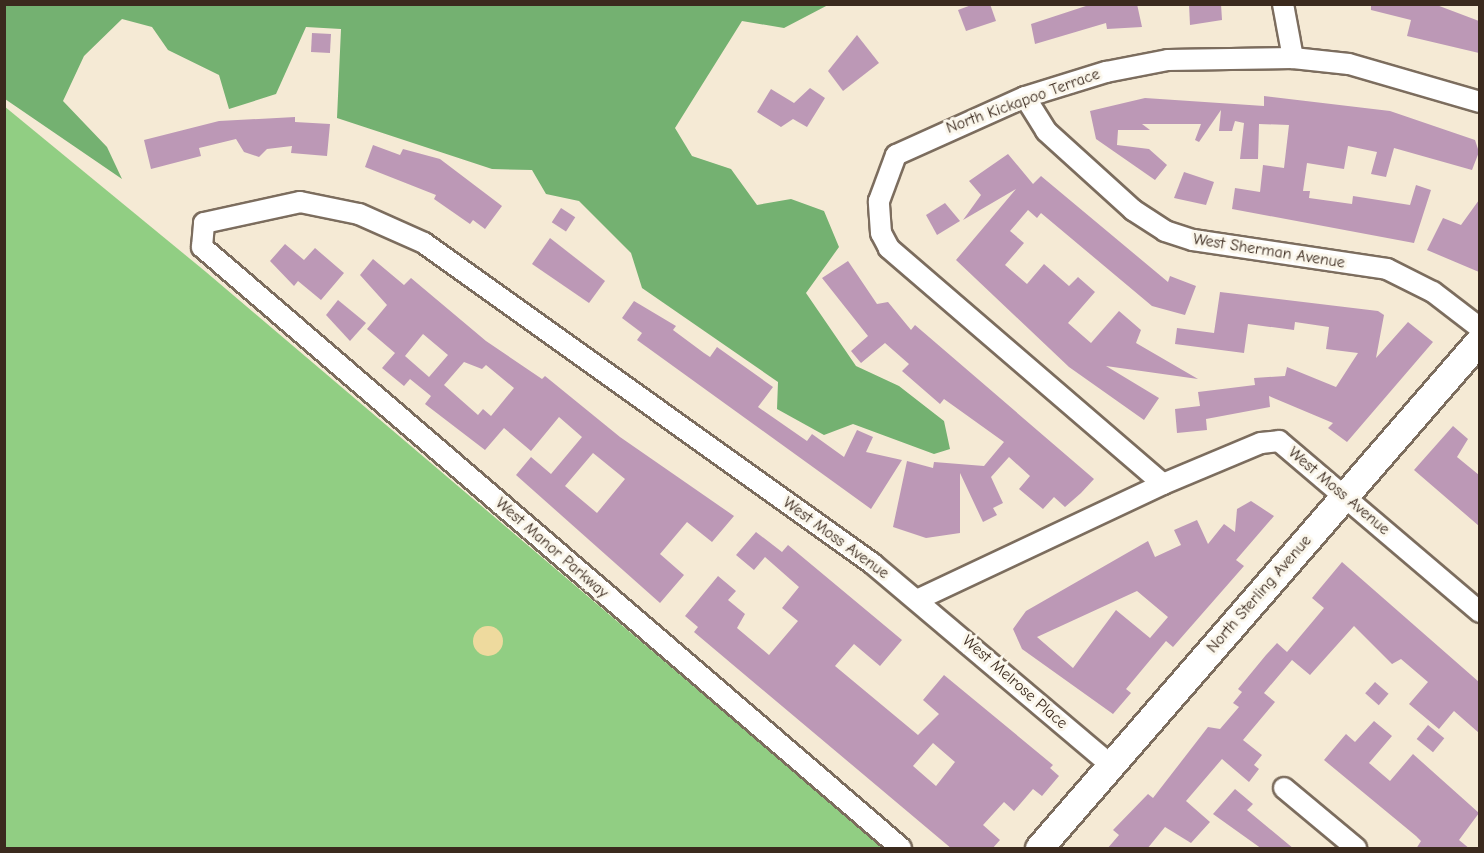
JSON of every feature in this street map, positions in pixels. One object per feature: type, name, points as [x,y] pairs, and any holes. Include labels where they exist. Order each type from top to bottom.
[{"type":"street","points":[[1283,4],[1293,58]]},
{"type":"street","name":"North Kickapoo Terrace","points":[[1163,484],[892,251],[881,233],[880,190],[896,155],[934,133],[1025,97],[1106,72],[1168,60],[1293,58],[1349,64],[1479,102]]},
{"type":"street","name":"West Sherman Avenue","points":[[1025,97],[1046,132],[1165,231],[1193,240],[1387,269],[1433,292],[1479,328]]},
{"type":"street","name":"West Moss Avenue","points":[[202,247],[204,223],[300,202],[359,214],[424,243],[919,599],[1163,484],[1261,443],[1279,441],[1479,612]]},
{"type":"street","name":"West Manor Parkway","points":[[202,247],[901,849]]},
{"type":"street","name":"North Sterling Avenue","points":[[1039,849],[1479,340]]},
{"type":"street","name":"West Melrose Place","points":[[919,599],[1112,765]]},
{"type":"street","points":[[1284,788],[1356,849]]},
{"type":"green space","points":[[4,5],[828,5],[784,28],[742,21],[675,128],[692,156],[731,169],[757,205],[791,199],[824,211],[839,247],[806,293],[856,366],[899,386],[944,421],[950,449],[934,454],[853,424],[824,435],[777,409],[778,382],[642,288],[631,253],[579,201],[546,194],[532,170],[492,169],[337,118],[341,29],[306,27],[276,94],[229,109],[219,75],[168,50],[152,27],[122,19],[84,56],[63,101],[107,147],[122,179],[5,99]]},
{"type":"green space","points":[[4,106],[206,272],[884,848],[5,848]]},
{"type":"sand","points":[[488,626],[499,630],[503,641],[499,652],[488,656],[477,652],[473,641],[477,630]]},
{"type":"building","points":[[974,4],[990,4],[996,21],[966,31],[958,10]]},
{"type":"building","points":[[1092,4],[1137,4],[1142,27],[1107,29],[1106,23],[1035,44],[1031,24]]},
{"type":"building","points":[[1189,4],[1221,4],[1222,20],[1190,25]]},
{"type":"building","points":[[1371,4],[1434,4],[1479,21],[1479,53],[1407,36],[1411,20],[1371,10]]},
{"type":"building","points":[[312,33],[331,34],[330,53],[311,52]]},
{"type":"building","points":[[857,35],[879,63],[843,91],[828,71]]},
{"type":"building","points":[[810,88],[825,98],[807,127],[793,119],[781,127],[757,112],[771,89],[794,103]]},
{"type":"building","points":[[1264,96],[1390,111],[1475,140],[1479,152],[1472,170],[1394,148],[1386,177],[1371,174],[1377,152],[1348,146],[1344,169],[1307,163],[1303,191],[1310,191],[1309,198],[1352,204],[1353,196],[1410,205],[1416,185],[1431,190],[1414,243],[1232,209],[1235,188],[1260,192],[1263,165],[1284,168],[1289,125],[1259,124],[1258,159],[1240,159],[1244,123],[1235,121],[1232,131],[1219,131],[1221,110],[1199,142],[1195,140],[1201,124],[1142,124],[1150,130],[1118,130],[1117,145],[1149,149],[1167,165],[1155,180],[1096,139],[1090,111],[1145,98],[1264,106]]},
{"type":"building","points":[[295,117],[295,122],[330,124],[327,156],[291,153],[292,146],[267,149],[259,157],[244,152],[236,139],[199,148],[201,156],[151,169],[144,140],[219,121]]},
{"type":"building","points":[[373,145],[400,155],[403,149],[440,159],[502,206],[485,229],[473,220],[470,224],[434,199],[436,195],[365,167]]},
{"type":"building","points":[[1008,154],[1033,184],[1041,176],[1168,282],[1170,276],[1196,286],[1185,315],[1152,306],[1041,213],[1037,218],[1028,210],[1010,231],[1024,243],[1005,265],[1027,284],[1044,264],[1069,286],[1078,277],[1095,292],[1068,323],[1091,343],[1119,311],[1141,330],[1136,343],[1198,379],[1106,366],[1159,398],[1144,420],[1069,367],[956,260],[1016,189],[963,220],[981,195],[969,181]]},
{"type":"building","points":[[1184,172],[1214,182],[1206,205],[1174,198]]},
{"type":"building","points":[[1479,200],[1479,272],[1427,250],[1443,218],[1461,225]]},
{"type":"building","points":[[945,203],[960,221],[937,235],[926,215]]},
{"type":"building","points":[[561,208],[575,217],[566,232],[552,222]]},
{"type":"building","points":[[550,238],[605,281],[589,303],[532,264]]},
{"type":"building","points":[[285,244],[304,260],[315,248],[344,273],[321,300],[298,281],[294,286],[270,261]]},
{"type":"building","points":[[373,259],[404,285],[411,278],[486,341],[542,379],[545,376],[620,437],[734,516],[712,542],[687,522],[660,554],[684,575],[660,603],[516,475],[531,457],[551,474],[582,437],[559,417],[531,451],[504,428],[485,450],[425,404],[431,396],[410,379],[404,386],[382,368],[395,353],[367,329],[387,305],[360,275]],"holes":[[[423,334],[448,355],[429,377],[405,356]],[[464,362],[482,369],[486,365],[514,388],[491,416],[483,409],[478,415],[444,385]],[[593,453],[625,479],[597,513],[565,486]]]},
{"type":"building","points":[[848,261],[877,304],[888,302],[911,330],[915,325],[1094,479],[1081,493],[1065,507],[1054,497],[1043,509],[1019,489],[1030,476],[1009,457],[991,477],[1003,503],[993,508],[997,515],[983,522],[960,473],[960,533],[926,538],[893,527],[907,461],[933,468],[934,462],[984,466],[1004,442],[944,399],[940,404],[902,371],[909,364],[885,343],[861,363],[851,351],[868,336],[822,278]]},
{"type":"building","points":[[1220,292],[1378,311],[1384,315],[1376,358],[1408,322],[1433,342],[1347,442],[1328,428],[1333,423],[1269,396],[1270,407],[1206,419],[1207,430],[1177,433],[1175,409],[1200,406],[1198,392],[1255,385],[1254,378],[1285,376],[1287,367],[1336,387],[1358,353],[1326,349],[1329,327],[1295,322],[1294,330],[1248,324],[1244,353],[1175,344],[1177,328],[1214,333]]},
{"type":"building","points":[[338,300],[366,323],[350,341],[326,315]]},
{"type":"building","points":[[634,301],[676,326],[673,330],[710,357],[717,347],[773,387],[758,407],[807,441],[812,434],[844,457],[857,430],[873,437],[866,452],[902,460],[871,509],[637,340],[642,333],[622,318]]},
{"type":"building","points":[[1453,426],[1468,439],[1457,457],[1479,475],[1479,526],[1414,470]]},
{"type":"building","points":[[1251,501],[1274,516],[1236,560],[1244,566],[1173,647],[1166,641],[1126,689],[1131,693],[1113,714],[1022,649],[1013,629],[1026,611],[1148,541],[1155,557],[1181,545],[1174,530],[1197,520],[1208,544],[1224,524],[1235,532],[1237,509]],"holes":[[[1137,591],[1168,617],[1150,638],[1116,610],[1073,668],[1037,637]]]},
{"type":"building","points":[[756,532],[782,552],[788,545],[902,640],[880,666],[854,644],[835,666],[918,735],[939,714],[923,700],[944,675],[1053,765],[1050,768],[1059,776],[1042,796],[1033,789],[1014,811],[1004,802],[983,825],[1000,840],[992,849],[952,849],[694,632],[698,627],[685,616],[718,576],[736,591],[728,600],[745,614],[737,628],[769,655],[798,621],[782,608],[799,587],[765,557],[754,570],[736,555]],"holes":[[[933,743],[955,762],[936,786],[913,766]]]},
{"type":"building","points":[[1342,562],[1479,682],[1479,733],[1454,711],[1439,729],[1409,704],[1428,682],[1401,659],[1392,664],[1354,626],[1310,675],[1292,660],[1264,693],[1275,702],[1243,740],[1262,755],[1254,765],[1259,769],[1249,782],[1222,759],[1186,801],[1210,822],[1191,843],[1165,827],[1147,849],[1107,849],[1119,835],[1113,830],[1148,794],[1153,798],[1208,727],[1220,729],[1239,707],[1233,703],[1242,692],[1238,689],[1266,655],[1277,643],[1287,652],[1324,608],[1312,598]]},
{"type":"building","points":[[1375,682],[1389,694],[1379,705],[1365,693]]},
{"type":"building","points":[[1374,721],[1392,736],[1369,763],[1390,781],[1413,754],[1479,813],[1459,840],[1470,849],[1416,849],[1421,841],[1416,836],[1324,760],[1346,734],[1355,742]]},
{"type":"building","points":[[1428,725],[1444,738],[1433,752],[1417,739]]},
{"type":"building","points":[[1235,789],[1253,804],[1247,810],[1294,849],[1262,849],[1213,814]]}]
